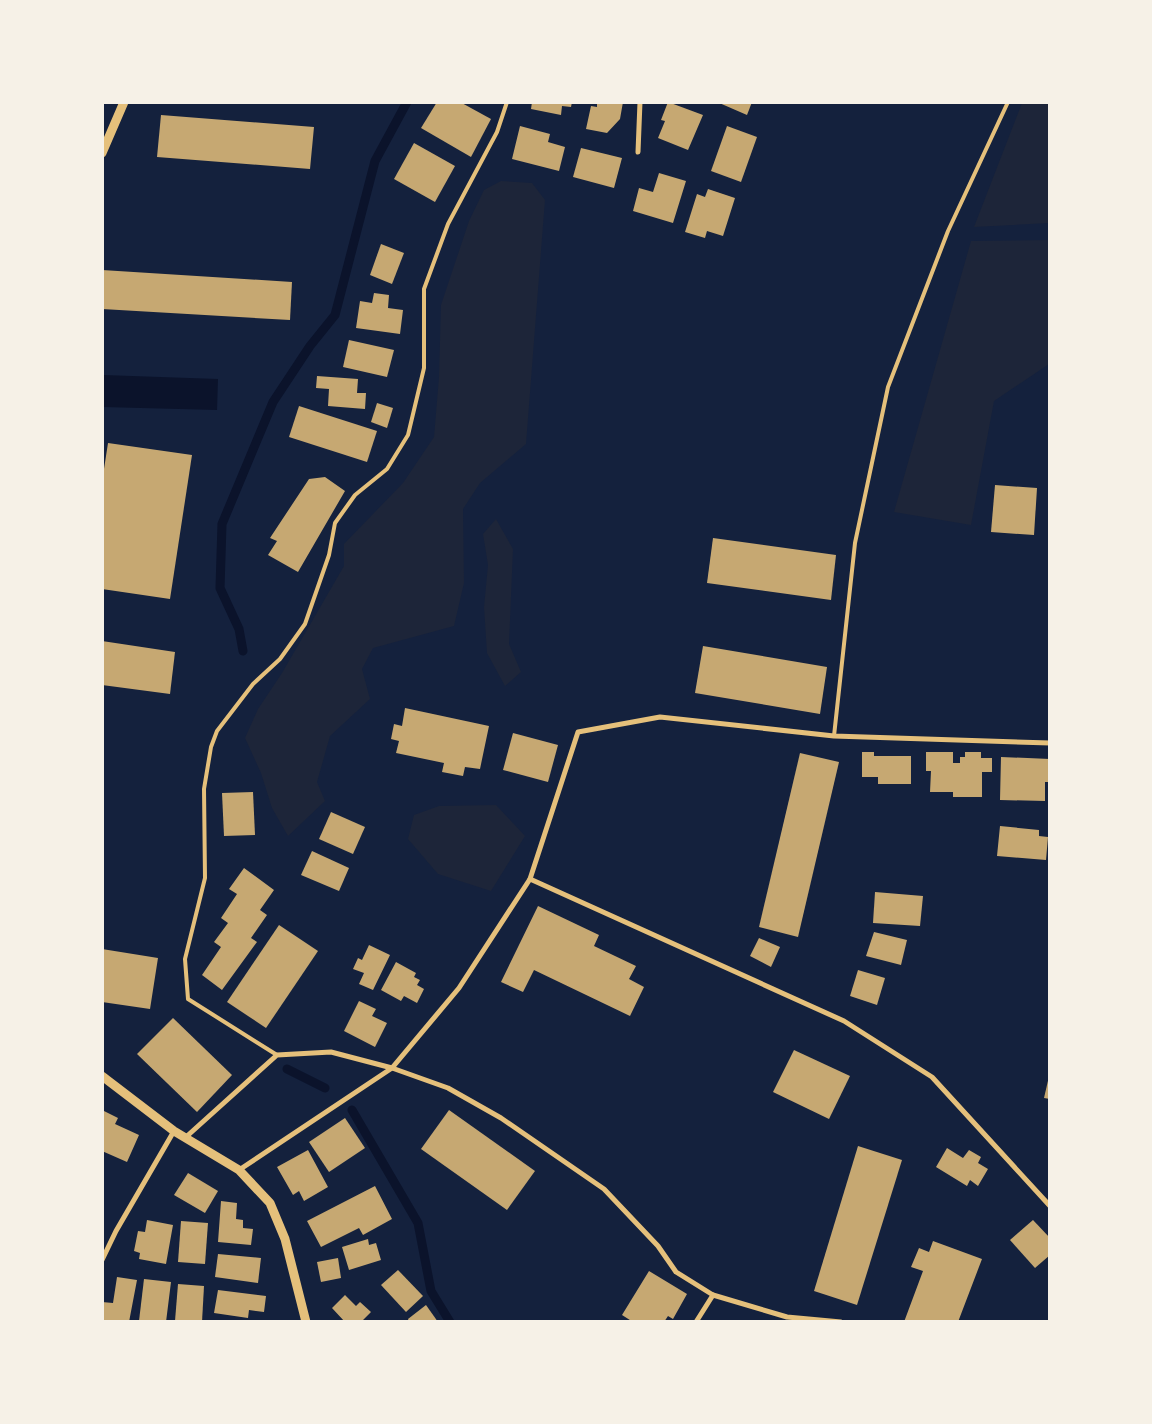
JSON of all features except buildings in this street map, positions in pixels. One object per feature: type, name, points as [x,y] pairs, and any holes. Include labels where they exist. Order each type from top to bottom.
[{"type":"street","points":[[102,153],[124,102]]},
{"type":"street","points":[[638,152],[640,102]]},
{"type":"street","points":[[239,1170],[392,1068],[459,988],[530,879],[578,732],[660,717],[834,736],[1050,743]]},
{"type":"street","points":[[530,879],[844,1021],[932,1077],[1050,1206]]},
{"type":"street","points":[[186,1137],[277,1055],[331,1052],[392,1068],[448,1088],[501,1118],[604,1189],[658,1246],[676,1272],[713,1295],[787,1316],[841,1322]]},
{"type":"street","points":[[102,1076],[174,1132],[186,1137],[239,1170],[270,1203],[285,1239],[306,1322]]},
{"type":"street","points":[[102,1260],[116,1231],[174,1132]]},
{"type":"street","points":[[696,1322],[713,1295]]},
{"type":"lane","points":[[277,1055],[188,998],[185,959],[204,878],[204,789],[211,748],[217,731],[253,684],[280,659],[305,624],[329,555],[335,523],[355,496],[387,469],[408,435],[424,368],[424,289],[448,224],[497,132],[507,102]]},
{"type":"lane","points":[[834,736],[855,543],[888,387],[948,230],[1008,102]]},
{"type":"shaded area","points":[[1022,103],[1049,103],[1049,223],[974,227]]},
{"type":"shaded area","points":[[501,181],[532,183],[545,200],[526,444],[480,483],[463,509],[464,583],[454,626],[373,648],[362,669],[370,699],[330,736],[317,782],[325,801],[288,836],[272,808],[261,773],[245,738],[258,709],[282,673],[344,566],[344,544],[403,483],[434,437],[439,377],[441,305],[469,221],[484,190]]},
{"type":"shaded area","points":[[1049,240],[1049,364],[994,401],[971,525],[894,512],[971,241]]},
{"type":"shaded area","points":[[103,375],[218,379],[217,410],[103,407]]},
{"type":"shaded area","points":[[496,519],[513,549],[509,644],[521,672],[505,686],[487,653],[484,607],[488,565],[483,534]]},
{"type":"shaded area","points":[[496,805],[525,836],[491,891],[438,874],[408,839],[414,815],[439,806]]},
{"type":"waterway","points":[[243,651],[239,629],[220,588],[222,524],[273,402],[310,346],[335,315],[375,161],[407,102]]},
{"type":"waterway","points":[[287,1069],[325,1088]]},
{"type":"waterway","points":[[352,1110],[418,1223],[431,1291],[450,1322]]}]
